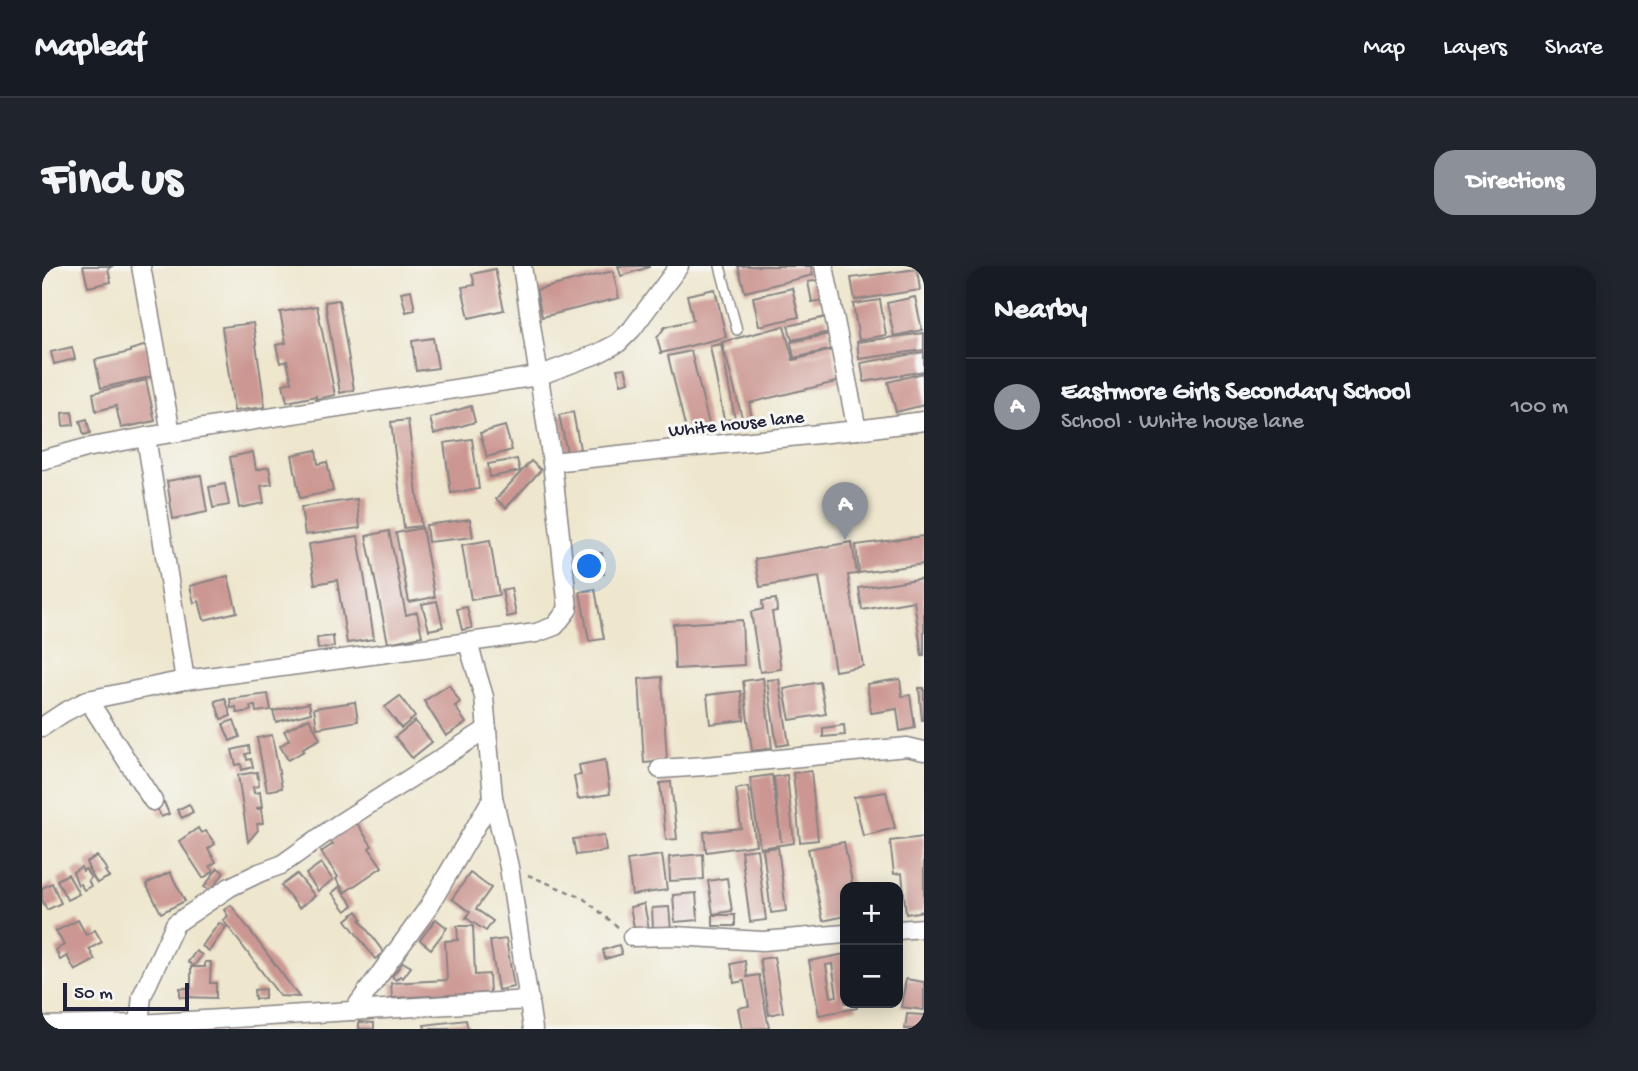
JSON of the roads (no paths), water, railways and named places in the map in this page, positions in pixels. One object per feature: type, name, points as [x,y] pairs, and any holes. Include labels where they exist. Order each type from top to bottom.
[{"type":"street","points":[[141,266],[171,433]]},
{"type":"street","points":[[42,727],[88,700],[185,680],[536,634],[555,626],[568,608],[552,463],[522,266]]},
{"type":"street","points":[[42,460],[86,448],[146,437],[538,376],[597,354],[618,343],[632,329],[679,266]]},
{"type":"street","points":[[824,266],[857,430]]},
{"type":"street","name":"White house lane","points":[[552,463],[924,421]]},
{"type":"street","points":[[146,437],[185,680]]},
{"type":"street","points":[[468,643],[484,697],[493,797],[509,867],[533,1029]]},
{"type":"street","points":[[88,700],[153,801]]},
{"type":"street","points":[[139,1024],[142,996],[175,924],[230,887],[281,865],[337,825],[487,729]]},
{"type":"street","points":[[660,769],[907,747],[924,751]]},
{"type":"street","points":[[353,1011],[428,908],[493,797]]},
{"type":"street","points":[[903,930],[924,928]]},
{"type":"street","points":[[632,937],[674,936],[763,941],[840,934]]},
{"type":"street","points":[[42,1027],[139,1024],[530,1000]]},
{"type":"lane","points":[[720,266],[737,330]]},
{"type":"place","name":"Eastmore Girls Secondary School","points":[[845,540]]}]
